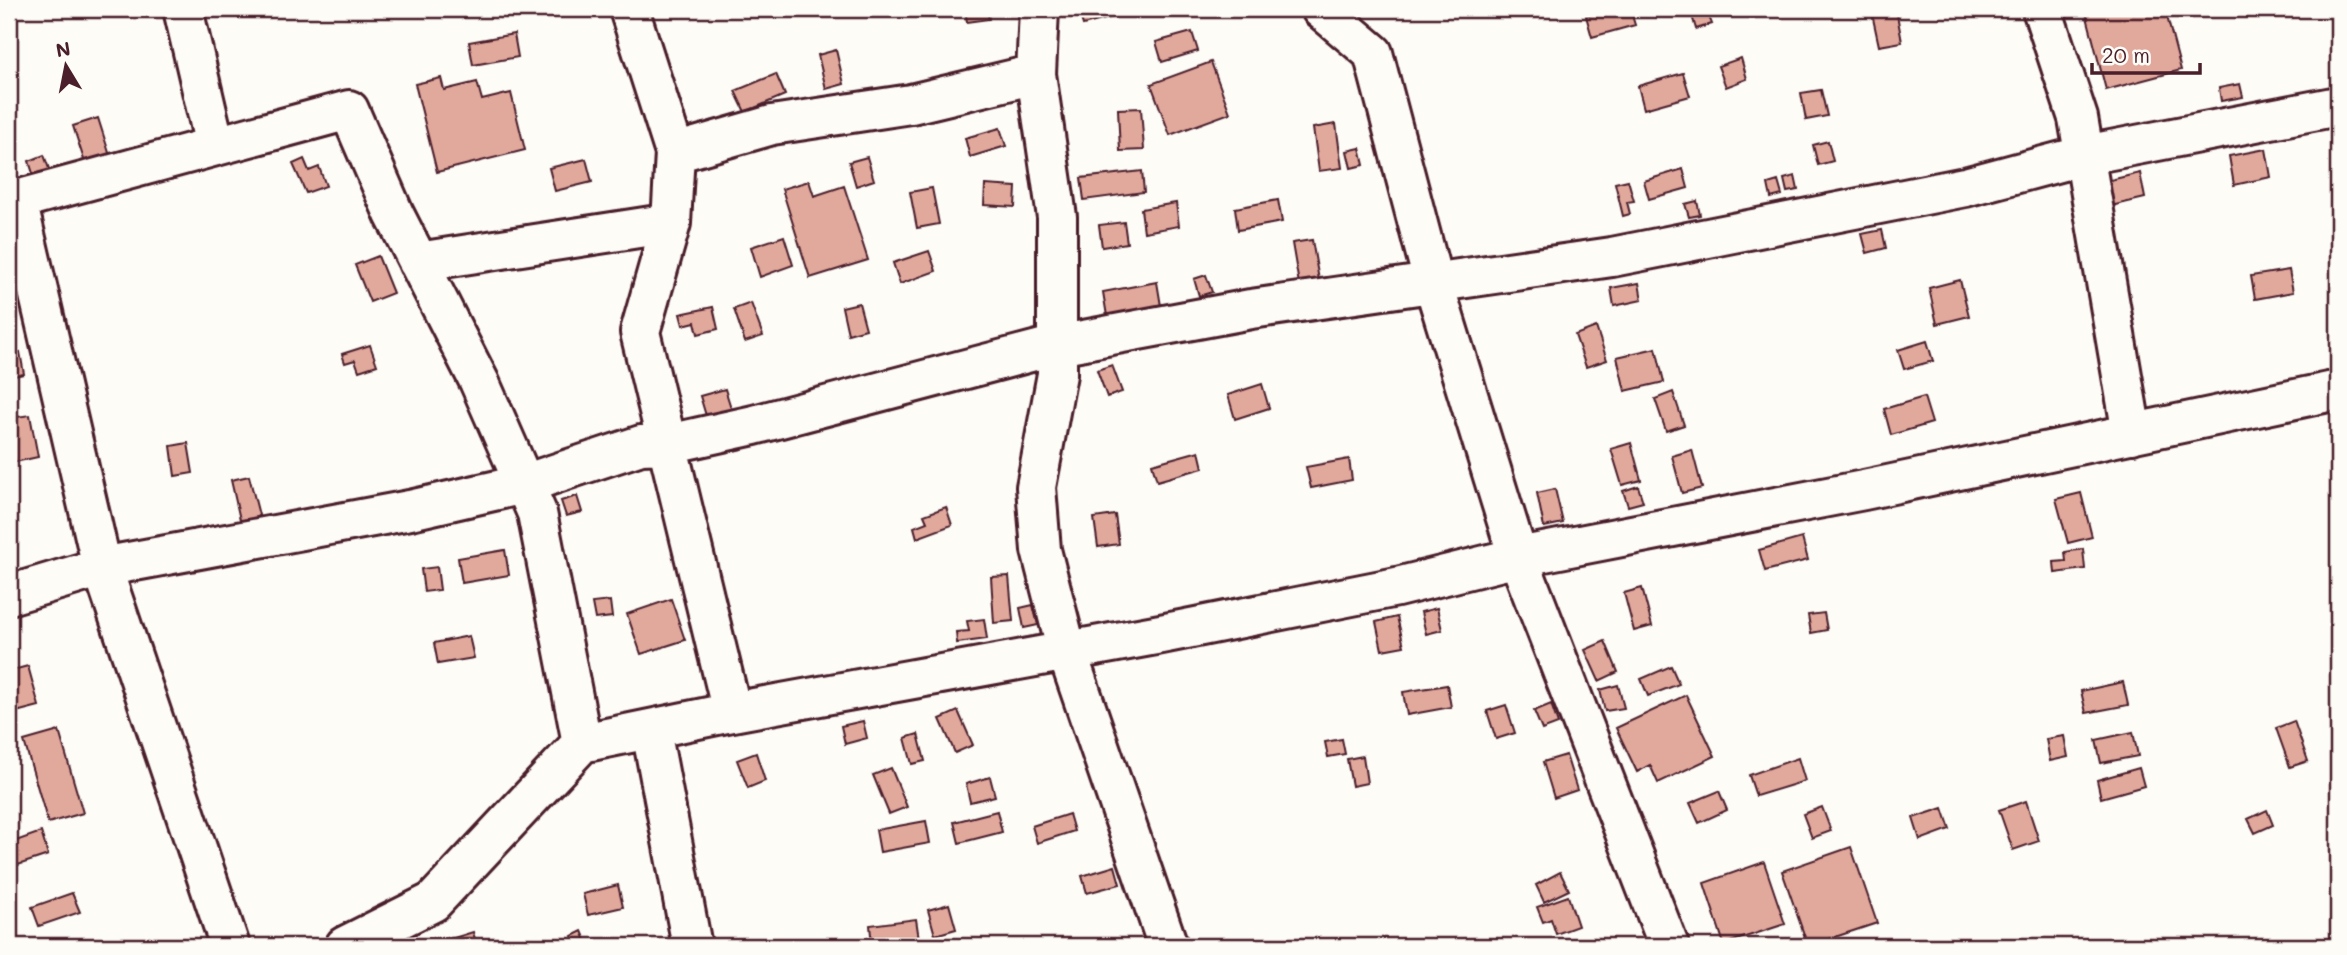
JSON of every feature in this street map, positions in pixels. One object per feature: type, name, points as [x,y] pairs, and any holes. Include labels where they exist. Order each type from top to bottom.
[{"type":"street","points":[[183,9],[215,146]]},
{"type":"street","points":[[629,9],[675,153],[671,223],[640,332],[732,712]]},
{"type":"street","points":[[1039,9],[1036,74],[1057,217],[1057,374],[1036,487],[1041,550],[1067,652],[1168,946]]},
{"type":"street","points":[[1321,9],[1373,52],[1434,285],[1518,557],[1669,946]]},
{"type":"street","points":[[2042,9],[2078,117],[2132,434]]},
{"type":"street","points":[[675,153],[772,125],[911,104],[1036,74]]},
{"type":"street","points":[[9,595],[102,567],[397,513],[524,484],[641,445],[668,444],[754,425],[1057,345],[1251,309],[1434,285],[1612,257],[1952,190],[2085,155],[2338,106]]},
{"type":"street","points":[[230,946],[102,567],[13,201],[349,110],[418,262],[479,381],[537,513],[582,743]]},
{"type":"street","points":[[418,262],[671,223]]},
{"type":"street","points":[[345,946],[432,902],[582,743],[732,712],[1067,652],[1397,587],[1518,557],[2338,390]]},
{"type":"street","points":[[651,730],[692,946]]},
{"type":"building","points":[[965,9],[987,9],[989,19],[967,22]]},
{"type":"building","points":[[1078,9],[1144,9],[1083,25]]},
{"type":"building","points":[[1609,9],[1630,9],[1635,25],[1592,37],[1586,16]]},
{"type":"building","points":[[1690,9],[1706,9],[1712,24],[1696,29]]},
{"type":"building","points":[[1871,9],[1896,9],[1902,42],[1879,46]]},
{"type":"building","points":[[2085,9],[2165,9],[2181,70],[2106,90]]},
{"type":"building","points":[[1192,32],[1198,51],[1162,62],[1156,42]]},
{"type":"building","points":[[514,34],[518,57],[473,65],[469,42]]},
{"type":"building","points":[[836,50],[844,84],[826,89],[818,55]]},
{"type":"building","points":[[1741,58],[1747,79],[1726,87],[1718,66]]},
{"type":"building","points":[[1211,62],[1230,113],[1170,135],[1151,84]]},
{"type":"building","points":[[1683,73],[1690,96],[1644,109],[1638,86]]},
{"type":"building","points":[[776,74],[785,95],[745,112],[735,91]]},
{"type":"building","points":[[441,78],[444,90],[477,82],[482,100],[511,93],[525,150],[437,172],[415,84]]},
{"type":"building","points":[[2240,84],[2243,97],[2221,101],[2219,88]]},
{"type":"building","points":[[1821,90],[1827,116],[1806,120],[1801,93]]},
{"type":"building","points":[[1141,108],[1144,150],[1120,151],[1118,109]]},
{"type":"building","points":[[98,118],[111,159],[86,166],[73,126]]},
{"type":"building","points":[[1336,124],[1342,168],[1319,171],[1313,128]]},
{"type":"building","points":[[1000,128],[1006,146],[970,157],[965,138]]},
{"type":"building","points":[[1828,141],[1833,161],[1818,165],[1813,145]]},
{"type":"building","points":[[1360,148],[1364,165],[1351,168],[1347,151]]},
{"type":"building","points":[[2266,149],[2271,177],[2234,185],[2229,156]]},
{"type":"building","points":[[44,155],[53,180],[37,186],[29,161]]},
{"type":"building","points":[[867,157],[874,180],[856,186],[849,162]]},
{"type":"building","points":[[304,159],[309,171],[319,167],[326,186],[306,193],[293,164]]},
{"type":"building","points":[[586,159],[592,182],[555,191],[549,168]]},
{"type":"building","points":[[1683,169],[1688,188],[1649,199],[1644,181]]},
{"type":"building","points":[[1142,171],[1144,192],[1084,200],[1081,178]]},
{"type":"building","points":[[2140,173],[2145,198],[2111,206],[2106,181]]},
{"type":"building","points":[[1795,176],[1798,190],[1787,192],[1784,179]]},
{"type":"building","points":[[1628,180],[1634,201],[1627,202],[1630,214],[1623,216],[1615,183]]},
{"type":"building","points":[[809,181],[814,196],[844,186],[868,260],[810,278],[782,189]]},
{"type":"building","points":[[1778,181],[1782,195],[1771,198],[1768,184]]},
{"type":"building","points":[[985,185],[1016,187],[1015,207],[984,205]]},
{"type":"building","points":[[932,188],[939,224],[917,228],[910,192]]},
{"type":"building","points":[[1278,200],[1282,222],[1238,230],[1235,208]]},
{"type":"building","points":[[1697,201],[1700,215],[1689,217],[1685,204]]},
{"type":"building","points":[[1176,203],[1179,226],[1144,232],[1141,209]]},
{"type":"building","points":[[1124,222],[1127,243],[1102,247],[1099,225]]},
{"type":"building","points":[[1882,230],[1886,248],[1867,253],[1862,234]]},
{"type":"building","points":[[784,236],[793,265],[760,277],[751,247]]},
{"type":"building","points":[[1312,240],[1319,280],[1299,284],[1292,243]]},
{"type":"building","points":[[929,251],[936,271],[900,284],[893,263]]},
{"type":"building","points":[[378,256],[393,293],[370,302],[355,265]]},
{"type":"building","points":[[2289,270],[2293,292],[2255,299],[2251,276]]},
{"type":"building","points":[[1206,275],[1212,292],[1199,296],[1194,279]]},
{"type":"building","points":[[9,279],[17,316],[9,318]]},
{"type":"building","points":[[1960,280],[1969,316],[1937,324],[1929,288]]},
{"type":"building","points":[[1157,282],[1161,306],[1107,316],[1103,292]]},
{"type":"building","points":[[1639,283],[1642,300],[1614,306],[1611,288]]},
{"type":"building","points":[[751,303],[763,336],[745,342],[734,309]]},
{"type":"building","points":[[859,303],[866,329],[848,334],[842,307]]},
{"type":"building","points":[[713,307],[718,329],[698,334],[695,322],[683,325],[680,314]]},
{"type":"building","points":[[1596,327],[1607,360],[1586,367],[1575,335]]},
{"type":"building","points":[[1927,341],[1933,361],[1904,369],[1898,350]]},
{"type":"building","points":[[370,345],[377,365],[359,371],[355,360],[345,363],[342,354]]},
{"type":"building","points":[[1656,348],[1664,382],[1625,391],[1617,357]]},
{"type":"building","points":[[20,352],[24,374],[9,377],[9,354]]},
{"type":"building","points":[[1112,365],[1122,392],[1107,397],[1097,370]]},
{"type":"building","points":[[1262,384],[1269,408],[1235,419],[1228,395]]},
{"type":"building","points":[[725,389],[732,411],[707,419],[700,396]]},
{"type":"building","points":[[1673,392],[1684,425],[1666,431],[1655,399]]},
{"type":"building","points":[[1924,397],[1932,423],[1891,435],[1884,409]]},
{"type":"building","points":[[30,415],[38,457],[15,462],[9,418]]},
{"type":"building","points":[[188,443],[193,473],[175,476],[171,446]]},
{"type":"building","points":[[1631,443],[1641,480],[1622,485],[1611,449]]},
{"type":"building","points":[[1692,450],[1702,488],[1682,493],[1672,456]]},
{"type":"building","points":[[1199,451],[1203,468],[1157,481],[1152,464]]},
{"type":"building","points":[[1349,459],[1352,480],[1311,488],[1306,467]]},
{"type":"building","points":[[249,476],[260,519],[241,524],[231,480]]},
{"type":"building","points":[[1638,486],[1643,502],[1628,506],[1623,491]]},
{"type":"building","points":[[1555,489],[1563,523],[1544,527],[1537,493]]},
{"type":"building","points":[[2081,493],[2092,537],[2068,543],[2056,499]]},
{"type":"building","points":[[577,496],[582,512],[566,516],[561,501]]},
{"type":"building","points":[[946,507],[952,525],[917,538],[914,527],[927,522],[924,515]]},
{"type":"building","points":[[1115,515],[1119,544],[1098,547],[1094,518]]},
{"type":"building","points":[[1802,538],[1808,560],[1765,571],[1759,550]]},
{"type":"building","points":[[2083,549],[2085,569],[2055,573],[2054,562],[2066,561],[2065,552]]},
{"type":"building","points":[[505,550],[509,575],[462,583],[458,558]]},
{"type":"building","points":[[437,567],[440,590],[424,592],[421,569]]},
{"type":"building","points":[[1009,576],[1013,621],[994,623],[991,577]]},
{"type":"building","points":[[1642,588],[1652,626],[1634,631],[1624,593]]},
{"type":"building","points":[[671,599],[685,640],[641,654],[627,614]]},
{"type":"building","points":[[610,601],[612,617],[595,619],[592,603]]},
{"type":"building","points":[[1033,605],[1038,625],[1024,628],[1020,608]]},
{"type":"building","points":[[1437,608],[1442,630],[1426,634],[1421,612]]},
{"type":"building","points":[[1824,613],[1827,630],[1811,633],[1808,615]]},
{"type":"building","points":[[1397,617],[1404,646],[1382,650],[1376,622]]},
{"type":"building","points":[[984,619],[987,639],[957,643],[956,632],[969,631],[967,621]]},
{"type":"building","points":[[469,636],[474,658],[438,664],[434,643]]},
{"type":"building","points":[[1605,641],[1618,672],[1599,681],[1585,650]]},
{"type":"building","points":[[28,666],[39,706],[16,712],[9,687],[9,671]]},
{"type":"building","points":[[1671,666],[1679,684],[1648,696],[1641,679]]},
{"type":"building","points":[[2123,682],[2128,705],[2086,713],[2081,691]]},
{"type":"building","points":[[1447,685],[1451,707],[1407,715],[1403,692]]},
{"type":"building","points":[[1618,685],[1624,708],[1605,711],[1600,690]]},
{"type":"building","points":[[1686,695],[1715,756],[1658,783],[1650,765],[1637,772],[1616,728]]},
{"type":"building","points":[[1551,704],[1558,724],[1542,730],[1534,711]]},
{"type":"building","points":[[1506,705],[1515,733],[1496,739],[1487,711]]},
{"type":"building","points":[[958,711],[973,745],[955,753],[940,719]]},
{"type":"building","points":[[863,721],[867,738],[845,744],[841,726]]},
{"type":"building","points":[[2294,721],[2308,761],[2290,767],[2276,728]]},
{"type":"building","points":[[59,731],[83,813],[48,823],[24,741]]},
{"type":"building","points":[[2133,732],[2138,756],[2101,763],[2096,740]]},
{"type":"building","points":[[918,734],[925,761],[912,764],[905,738]]},
{"type":"building","points":[[2064,736],[2068,757],[2050,761],[2046,739]]},
{"type":"building","points":[[1342,739],[1345,754],[1328,757],[1325,742]]},
{"type":"building","points":[[756,753],[765,781],[748,788],[737,760]]},
{"type":"building","points":[[1566,755],[1577,790],[1554,798],[1543,762]]},
{"type":"building","points":[[1363,756],[1367,783],[1352,786],[1347,759]]},
{"type":"building","points":[[1798,758],[1805,781],[1756,796],[1749,775]]},
{"type":"building","points":[[891,768],[907,807],[889,814],[873,775]]},
{"type":"building","points":[[2139,768],[2144,786],[2101,798],[2097,780]]},
{"type":"building","points":[[990,777],[995,796],[970,802],[966,784]]},
{"type":"building","points":[[1719,791],[1727,810],[1699,823],[1690,803]]},
{"type":"building","points":[[2026,801],[2039,841],[2013,850],[1999,810]]},
{"type":"building","points":[[1822,807],[1831,831],[1812,838],[1803,814]]},
{"type":"building","points":[[1943,808],[1950,829],[1920,840],[1913,818]]},
{"type":"building","points":[[2267,810],[2273,825],[2255,833],[2248,819]]},
{"type":"building","points":[[997,811],[1002,832],[959,843],[954,822]]},
{"type":"building","points":[[1069,814],[1074,831],[1037,843],[1032,826]]},
{"type":"building","points":[[926,821],[930,843],[880,852],[876,830]]},
{"type":"building","points":[[41,832],[48,855],[18,865],[10,843]]},
{"type":"building","points":[[1851,847],[1877,923],[1808,946],[1782,871]]},
{"type":"building","points":[[1764,862],[1785,924],[1724,944],[1704,883]]},
{"type":"building","points":[[1115,866],[1120,884],[1087,893],[1082,876]]},
{"type":"building","points":[[1560,872],[1569,890],[1544,902],[1536,885]]},
{"type":"building","points":[[618,885],[623,907],[588,915],[583,894]]},
{"type":"building","points":[[72,893],[80,912],[39,926],[32,907]]},
{"type":"building","points":[[1568,896],[1578,926],[1556,934],[1551,919],[1543,922],[1537,907]]},
{"type":"building","points":[[949,904],[956,929],[935,935],[928,910]]},
{"type":"building","points":[[916,919],[919,939],[872,945],[870,925]]},
{"type":"building","points":[[582,931],[588,945],[576,946],[572,936]]},
{"type":"building","points":[[473,932],[477,946],[439,946],[438,943]]}]
